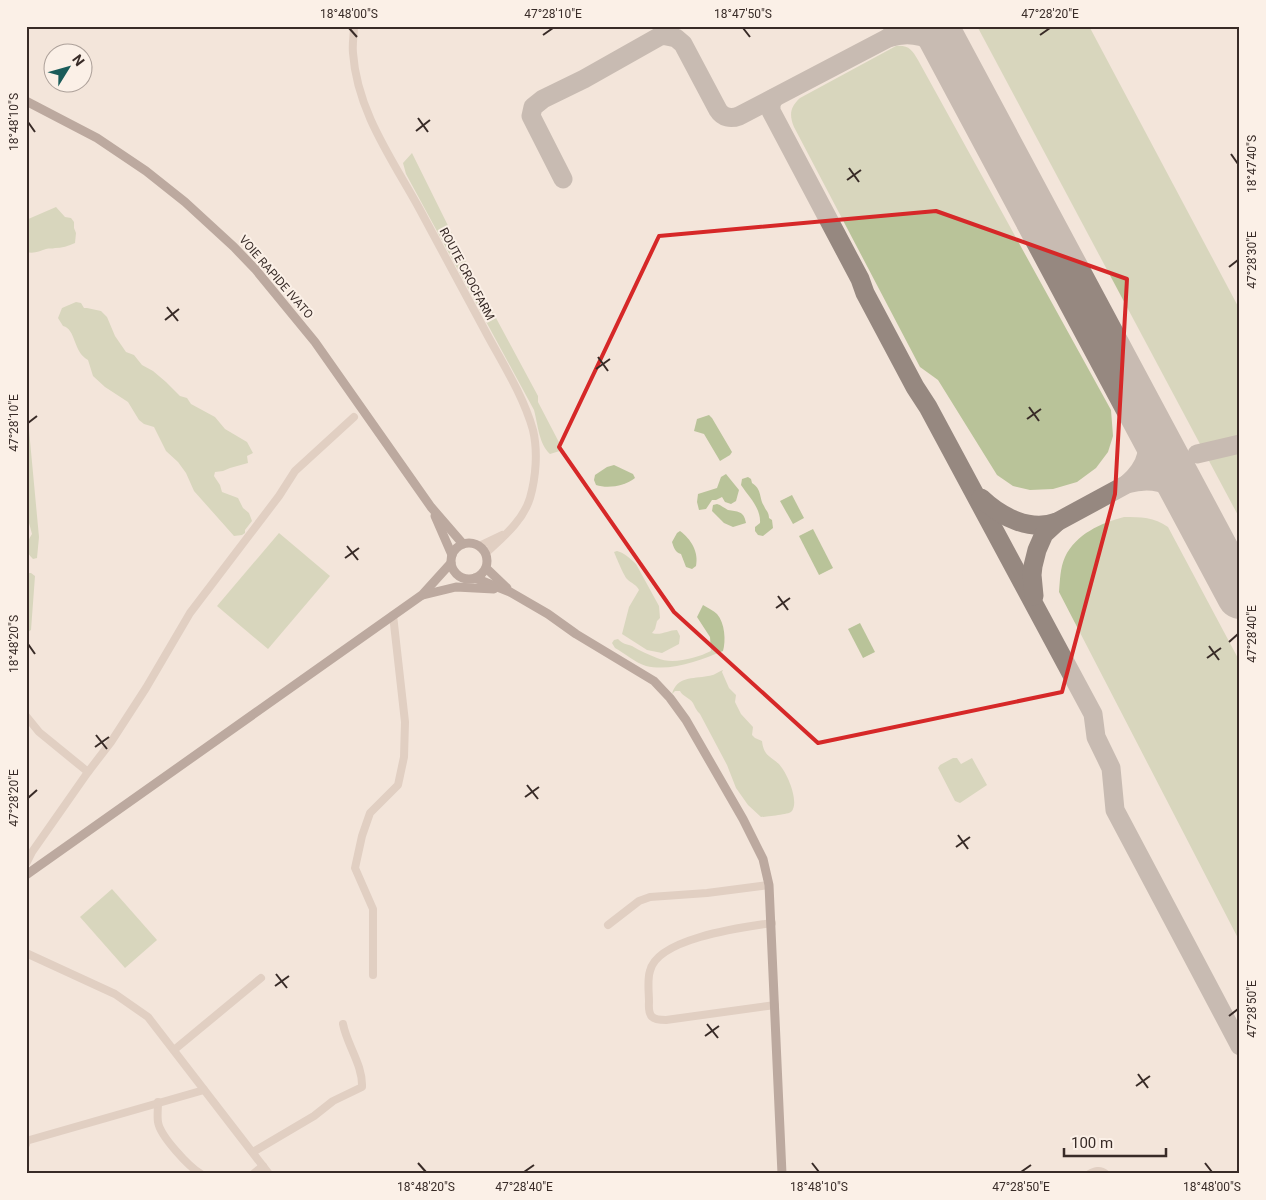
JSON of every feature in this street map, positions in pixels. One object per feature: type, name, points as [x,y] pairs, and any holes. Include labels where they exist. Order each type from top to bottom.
[{"type":"main road","name":"VOIE RAPIDE IVATO","points":[[26,101],[97,138],[146,171],[185,202],[234,247],[256,270],[315,342],[431,507]]},
{"type":"main road","points":[[431,507],[463,544]]},
{"type":"main road","points":[[431,507],[452,559],[454,570],[459,576],[471,578],[510,592],[548,614],[576,634],[636,668],[654,681],[670,698],[698,741],[756,845],[763,859],[770,884],[782,1174]]},
{"type":"main road","points":[[26,875],[422,595],[481,574],[486,568],[486,553],[479,546],[471,543],[463,544],[456,548],[452,559],[422,595]]},
{"type":"main road","points":[[486,568],[510,592]]},
{"type":"main road","points":[[422,595],[456,587],[490,588],[510,592]]},
{"type":"street","name":"ROUTE CROCFARM","points":[[354,26],[354,64],[359,89],[367,112],[381,142],[505,367],[533,431],[536,460],[530,499],[524,512],[509,532],[486,553]]},
{"type":"street","points":[[26,864],[32,852],[116,734],[190,613],[279,496],[295,471],[354,417]]},
{"type":"street","name":"ROUTE CROCFARM","points":[[479,546],[509,532]]},
{"type":"street","points":[[373,975],[373,909],[354,868],[370,813],[398,785],[404,757],[406,722],[392,615]]},
{"type":"street","points":[[26,716],[40,732],[88,772]]},
{"type":"street","points":[[608,925],[639,901],[650,897],[707,893],[770,884]]},
{"type":"street","points":[[772,923],[697,937],[661,956],[653,964],[650,971],[649,1008],[651,1016],[656,1020],[661,1020],[775,1005]]},
{"type":"street","points":[[26,952],[115,994],[148,1017],[269,1174]]},
{"type":"street","points":[[174,1050],[261,978]]},
{"type":"street","points":[[253,1152],[314,1116],[332,1101],[362,1087],[363,1077],[357,1066],[343,1024]]},
{"type":"street","points":[[26,1144],[26,1141],[204,1090]]},
{"type":"street","points":[[158,1102],[158,1123],[166,1137],[193,1169],[201,1174]]},
{"type":"street","points":[[253,1174],[264,1166]]},
{"type":"street","points":[[1088,1174],[1097,1171],[1103,1171],[1106,1174]]},
{"type":"highlighted area","points":[[936,211],[1127,279],[1115,494],[1062,692],[818,743],[674,612],[559,447],[659,236]]},
{"type":"green space","points":[[977,26],[1089,26],[1240,310],[1240,519]]},
{"type":"green space","points":[[896,46],[904,46],[914,53],[1111,410],[1113,436],[1108,452],[1096,468],[1077,482],[1053,489],[1030,490],[1013,486],[997,475],[938,380],[920,367],[794,127],[791,111],[800,98]]},
{"type":"green space","points":[[412,153],[467,264],[538,396],[538,402],[563,450],[550,454],[543,445],[534,410],[406,174],[403,163]]},
{"type":"green space","points":[[56,207],[65,217],[71,218],[74,222],[75,243],[60,248],[26,252],[26,220]]},
{"type":"green space","points":[[76,302],[81,303],[84,308],[101,311],[107,317],[115,336],[126,352],[134,355],[142,365],[153,371],[180,396],[187,398],[191,404],[215,417],[225,429],[247,442],[253,453],[247,456],[248,463],[215,472],[214,476],[222,492],[238,498],[243,508],[249,513],[252,521],[245,530],[245,533],[234,536],[194,491],[186,473],[166,451],[154,427],[144,424],[139,420],[128,402],[105,387],[93,376],[88,360],[80,352],[70,331],[63,326],[58,318],[62,308]]},
{"type":"green space","points":[[26,398],[39,537],[37,558],[33,559],[27,550],[28,541],[32,534],[29,523],[26,520]]},
{"type":"green space","points":[[709,415],[732,452],[720,461],[704,434],[694,431],[697,419]]},
{"type":"green space","points":[[614,465],[633,474],[635,478],[616,486],[596,485],[595,475]]},
{"type":"green space","points":[[726,474],[739,490],[736,501],[731,504],[725,502],[722,497],[712,500],[706,509],[699,510],[698,494],[717,488],[721,477]]},
{"type":"green space","points":[[748,477],[757,488],[769,518],[772,520],[773,528],[763,536],[758,535],[755,531],[755,527],[760,523],[759,512],[741,485],[742,479]]},
{"type":"green space","points":[[792,495],[804,518],[793,524],[780,501]]},
{"type":"green space","points":[[717,504],[742,514],[746,523],[733,527],[724,523],[712,511],[713,505]]},
{"type":"green space","points":[[1124,517],[1152,519],[1168,527],[1240,662],[1240,942],[1059,592],[1063,561],[1076,542],[1098,526]]},
{"type":"green space","points":[[813,529],[833,568],[819,575],[799,536]]},
{"type":"green space","points":[[680,531],[691,542],[695,551],[697,561],[696,566],[692,569],[686,567],[681,554],[676,551],[672,542]]},
{"type":"green space","points":[[279,533],[330,576],[268,649],[217,606]]},
{"type":"green space","points":[[617,551],[636,564],[659,606],[660,618],[652,633],[658,634],[677,630],[680,636],[679,644],[662,653],[647,650],[622,634],[629,607],[639,590],[624,574],[614,552]]},
{"type":"green space","points":[[26,573],[31,573],[35,576],[31,630],[26,637]]},
{"type":"green space","points":[[703,605],[717,614],[722,622],[725,637],[723,651],[686,664],[656,667],[638,663],[615,648],[612,643],[618,639],[657,658],[670,661],[684,660],[705,654],[711,651],[710,637],[697,617]]},
{"type":"green space","points":[[860,623],[875,652],[863,658],[848,629]]},
{"type":"green space","points":[[723,670],[722,672],[729,688],[736,695],[735,702],[741,714],[753,727],[752,735],[762,741],[767,754],[779,764],[787,777],[794,796],[793,808],[789,813],[761,817],[748,805],[736,788],[727,765],[693,703],[680,691],[675,691],[672,694],[674,688],[681,681],[712,675]]},
{"type":"green space","points":[[953,758],[957,758],[961,764],[972,758],[987,785],[960,803],[955,801],[938,768]]},
{"type":"green space","points":[[112,889],[157,940],[125,968],[80,917]]},
{"type":"taxiway","points":[[563,179],[531,116],[533,107],[543,99],[584,79],[662,35],[676,38],[683,44],[720,113],[727,117],[733,117],[739,116],[888,38],[901,26]]},
{"type":"taxiway","points":[[888,38],[908,35],[926,38],[942,48],[955,63]]},
{"type":"taxiway","points":[[774,98],[771,104],[771,111],[860,279],[865,293],[1093,714],[1096,737],[1111,768],[1115,810],[1240,1046]]},
{"type":"taxiway","points":[[1127,484],[1140,470],[1147,454],[1148,437],[1145,418]]},
{"type":"taxiway","points":[[1197,454],[1240,444]]},
{"type":"taxiway","points":[[1034,596],[1032,575],[1037,550],[1044,534],[1057,522],[1127,484],[1136,482],[1152,481],[1167,485],[1187,500]]},
{"type":"taxiway","points":[[981,498],[1007,517],[1016,521],[1037,525],[1057,522]]},
{"type":"runway","points":[[935,26],[1240,596]]}]
